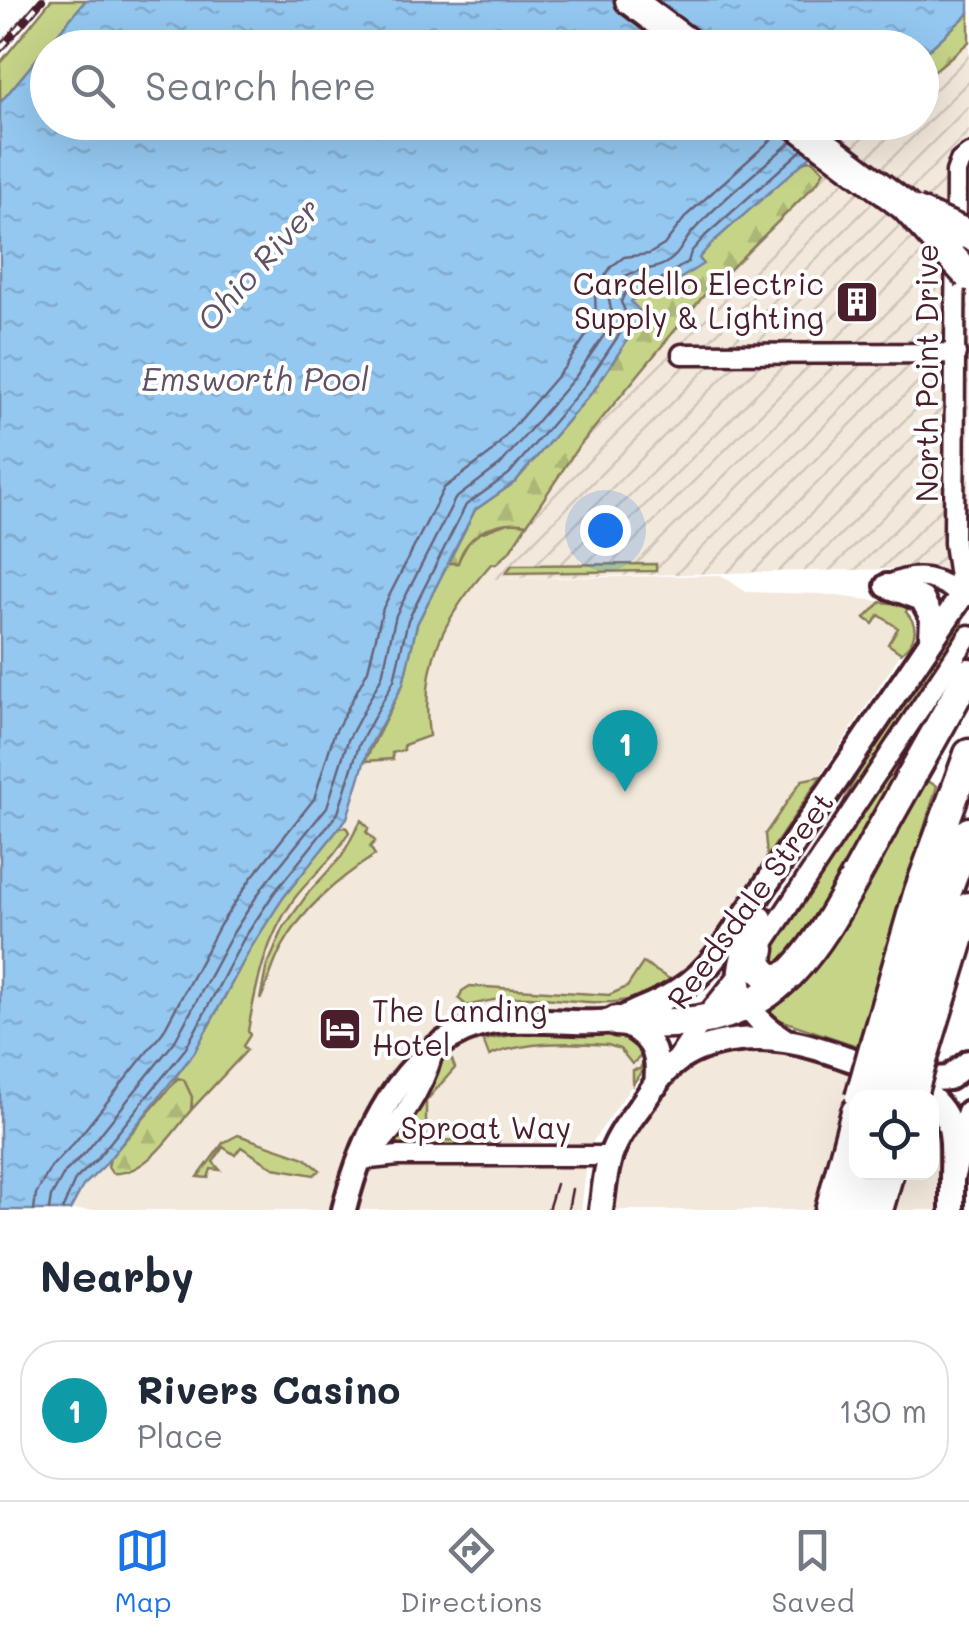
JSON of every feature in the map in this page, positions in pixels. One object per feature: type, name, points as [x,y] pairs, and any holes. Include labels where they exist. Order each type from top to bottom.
[{"type":"highway","points":[[630,0],[670,30]]},
{"type":"highway","points":[[818,140],[969,253]]},
{"type":"highway","points":[[904,206],[969,235]]},
{"type":"highway","points":[[904,206],[969,276]]},
{"type":"highway","points":[[616,1021],[652,1025],[703,1020],[746,1005],[790,975],[820,940],[969,673]]},
{"type":"highway","points":[[903,1063],[918,894],[969,754]]},
{"type":"highway","points":[[903,1063],[940,910],[969,832]]},
{"type":"highway","points":[[870,1090],[903,1063],[969,907]]},
{"type":"highway","points":[[760,949],[757,961],[762,972],[774,979],[790,975]]},
{"type":"highway","points":[[888,1090],[969,951]]},
{"type":"highway","points":[[830,1210],[849,1138]]},
{"type":"highway","points":[[850,1210],[859,1180]]},
{"type":"highway","points":[[878,1210],[887,1180]]},
{"type":"main road","points":[[887,586],[922,599],[932,618],[932,638]]},
{"type":"main road","name":"Reedsdale Street","points":[[616,1021],[680,992],[730,939],[932,638],[967,596]]},
{"type":"main road","points":[[786,1041],[761,1023],[746,1005],[739,976],[741,958],[749,936],[793,869],[824,800]]},
{"type":"main road","points":[[344,1210],[367,1139],[390,1098],[417,1064],[434,1050],[478,1026],[505,1020],[616,1021],[640,1031],[652,1043],[657,1062],[656,1085]]},
{"type":"main road","points":[[674,1063],[719,1044],[742,1040],[786,1041],[903,1063],[949,1078],[969,1062]]},
{"type":"main road","name":"Reedsdale Street","points":[[602,1210],[610,1156],[618,1139],[674,1063]]},
{"type":"main road","points":[[903,1063],[949,1118],[952,1210]]},
{"type":"main road","points":[[952,1179],[969,1112]]},
{"type":"street","name":"North Point Drive","points":[[967,596],[954,543],[956,172],[960,161],[969,154]]},
{"type":"street","points":[[682,354],[956,353]]},
{"type":"street","points":[[887,586],[901,579],[924,576],[967,596]]},
{"type":"street","name":"Reedsdale Street","points":[[674,1063],[760,949],[969,634]]},
{"type":"street","name":"Sproat Way","points":[[361,1160],[398,1156],[610,1156]]},
{"type":"shaded area","points":[[969,13],[969,585],[927,568],[492,579],[448,563],[747,211],[828,140],[939,140],[939,40]]},
{"type":"shaded area","points":[[448,563],[492,579],[721,575],[746,592],[821,594],[909,605],[906,612],[913,619],[915,633],[912,643],[901,653],[705,951],[677,979],[646,1065],[589,1147],[581,1210],[70,1210],[83,1186],[103,1167],[194,1053],[252,946],[347,818],[368,750]]},
{"type":"shaded area","points":[[742,1040],[786,1041],[907,1077],[923,1090],[849,1090],[849,1180],[939,1180],[939,1103],[949,1119],[953,1143],[952,1210],[601,1210],[613,1147],[656,1085],[683,1058]]},
{"type":"green space","points":[[51,0],[86,0],[61,30],[30,30],[30,67],[0,103],[0,63]]},
{"type":"green space","points":[[969,13],[969,42],[939,67],[939,40]]},
{"type":"green space","points":[[813,160],[824,171],[817,183],[704,295],[576,450],[527,524],[505,523],[484,530],[468,544],[458,563],[448,563],[475,510],[515,482],[594,390],[644,315],[630,303],[641,290],[703,263],[698,258],[712,243],[804,161]]},
{"type":"green space","points":[[513,521],[527,524],[509,552],[491,564],[474,584],[439,643],[428,686],[429,736],[404,745],[404,750],[392,753],[393,759],[365,761],[403,684],[417,624],[448,563],[457,563],[472,536]]},
{"type":"green space","points":[[656,564],[656,571],[506,573],[512,565]]},
{"type":"green space","points":[[881,602],[909,605],[906,612],[914,634],[901,653],[888,644],[898,628],[879,615],[873,624],[865,618]]},
{"type":"green space","points":[[959,616],[962,633],[827,835],[869,751]]},
{"type":"green space","points":[[896,763],[907,769],[815,930],[775,971],[768,953]]},
{"type":"green space","points":[[821,776],[767,857],[765,834],[802,780]]},
{"type":"green space","points":[[919,777],[937,786],[857,1046],[775,1018],[771,1020],[759,1009]]},
{"type":"green space","points":[[361,820],[375,841],[370,847],[375,855],[310,908],[281,949],[260,1000],[266,969],[284,927],[342,856]]},
{"type":"green space","points":[[346,827],[349,832],[343,842],[294,899],[276,929],[259,979],[250,1035],[243,1046],[247,1050],[191,1110],[184,1080],[174,1079],[206,1031],[271,915],[339,828]]},
{"type":"green space","points":[[643,963],[673,981],[637,998],[602,1003],[521,997],[467,1006],[459,999],[470,986],[609,995],[627,987]]},
{"type":"green space","points":[[517,1034],[626,1035],[642,1047],[646,1065],[633,1084],[633,1070],[640,1069],[644,1060],[641,1056],[632,1064],[620,1049],[608,1045],[532,1045],[489,1056],[483,1040]]},
{"type":"green space","points":[[447,1058],[455,1068],[426,1101],[426,1140],[499,1141],[497,1147],[395,1148],[393,1142],[441,1061]]},
{"type":"green space","points":[[178,1078],[184,1080],[192,1097],[191,1110],[146,1161],[136,1168],[112,1173],[108,1167],[110,1158]]},
{"type":"green space","points":[[238,1135],[305,1158],[320,1170],[314,1175],[274,1168],[241,1147],[235,1155],[223,1147],[213,1162],[220,1170],[211,1169],[208,1178],[198,1177],[223,1143]]},
{"type":"water","name":"Emsworth Pool","points":[[86,0],[969,0],[969,13],[939,40],[939,30],[61,30]]},
{"type":"water","name":"Emsworth Pool","points":[[30,67],[30,140],[829,140],[712,243],[699,258],[703,264],[650,298],[640,291],[631,302],[644,315],[594,390],[515,482],[475,510],[417,624],[403,684],[368,750],[347,818],[283,898],[194,1053],[103,1167],[83,1186],[70,1210],[0,1210],[0,103]]},
{"type":"tram line","points":[[548,1210],[556,1184]]},
{"type":"tram line","points":[[568,1210],[572,1189]]},
{"type":"railway","points":[[0,49],[42,0]]},
{"type":"place","name":"Cardello Electric Supply & Lighting","points":[[857,302]]},
{"type":"place","name":"Rivers Casino","points":[[625,792]]},
{"type":"place","name":"The Landing Hotel","points":[[340,1029]]},
{"type":"water label","name":"Ohio River","points":[[259,265]]}]
